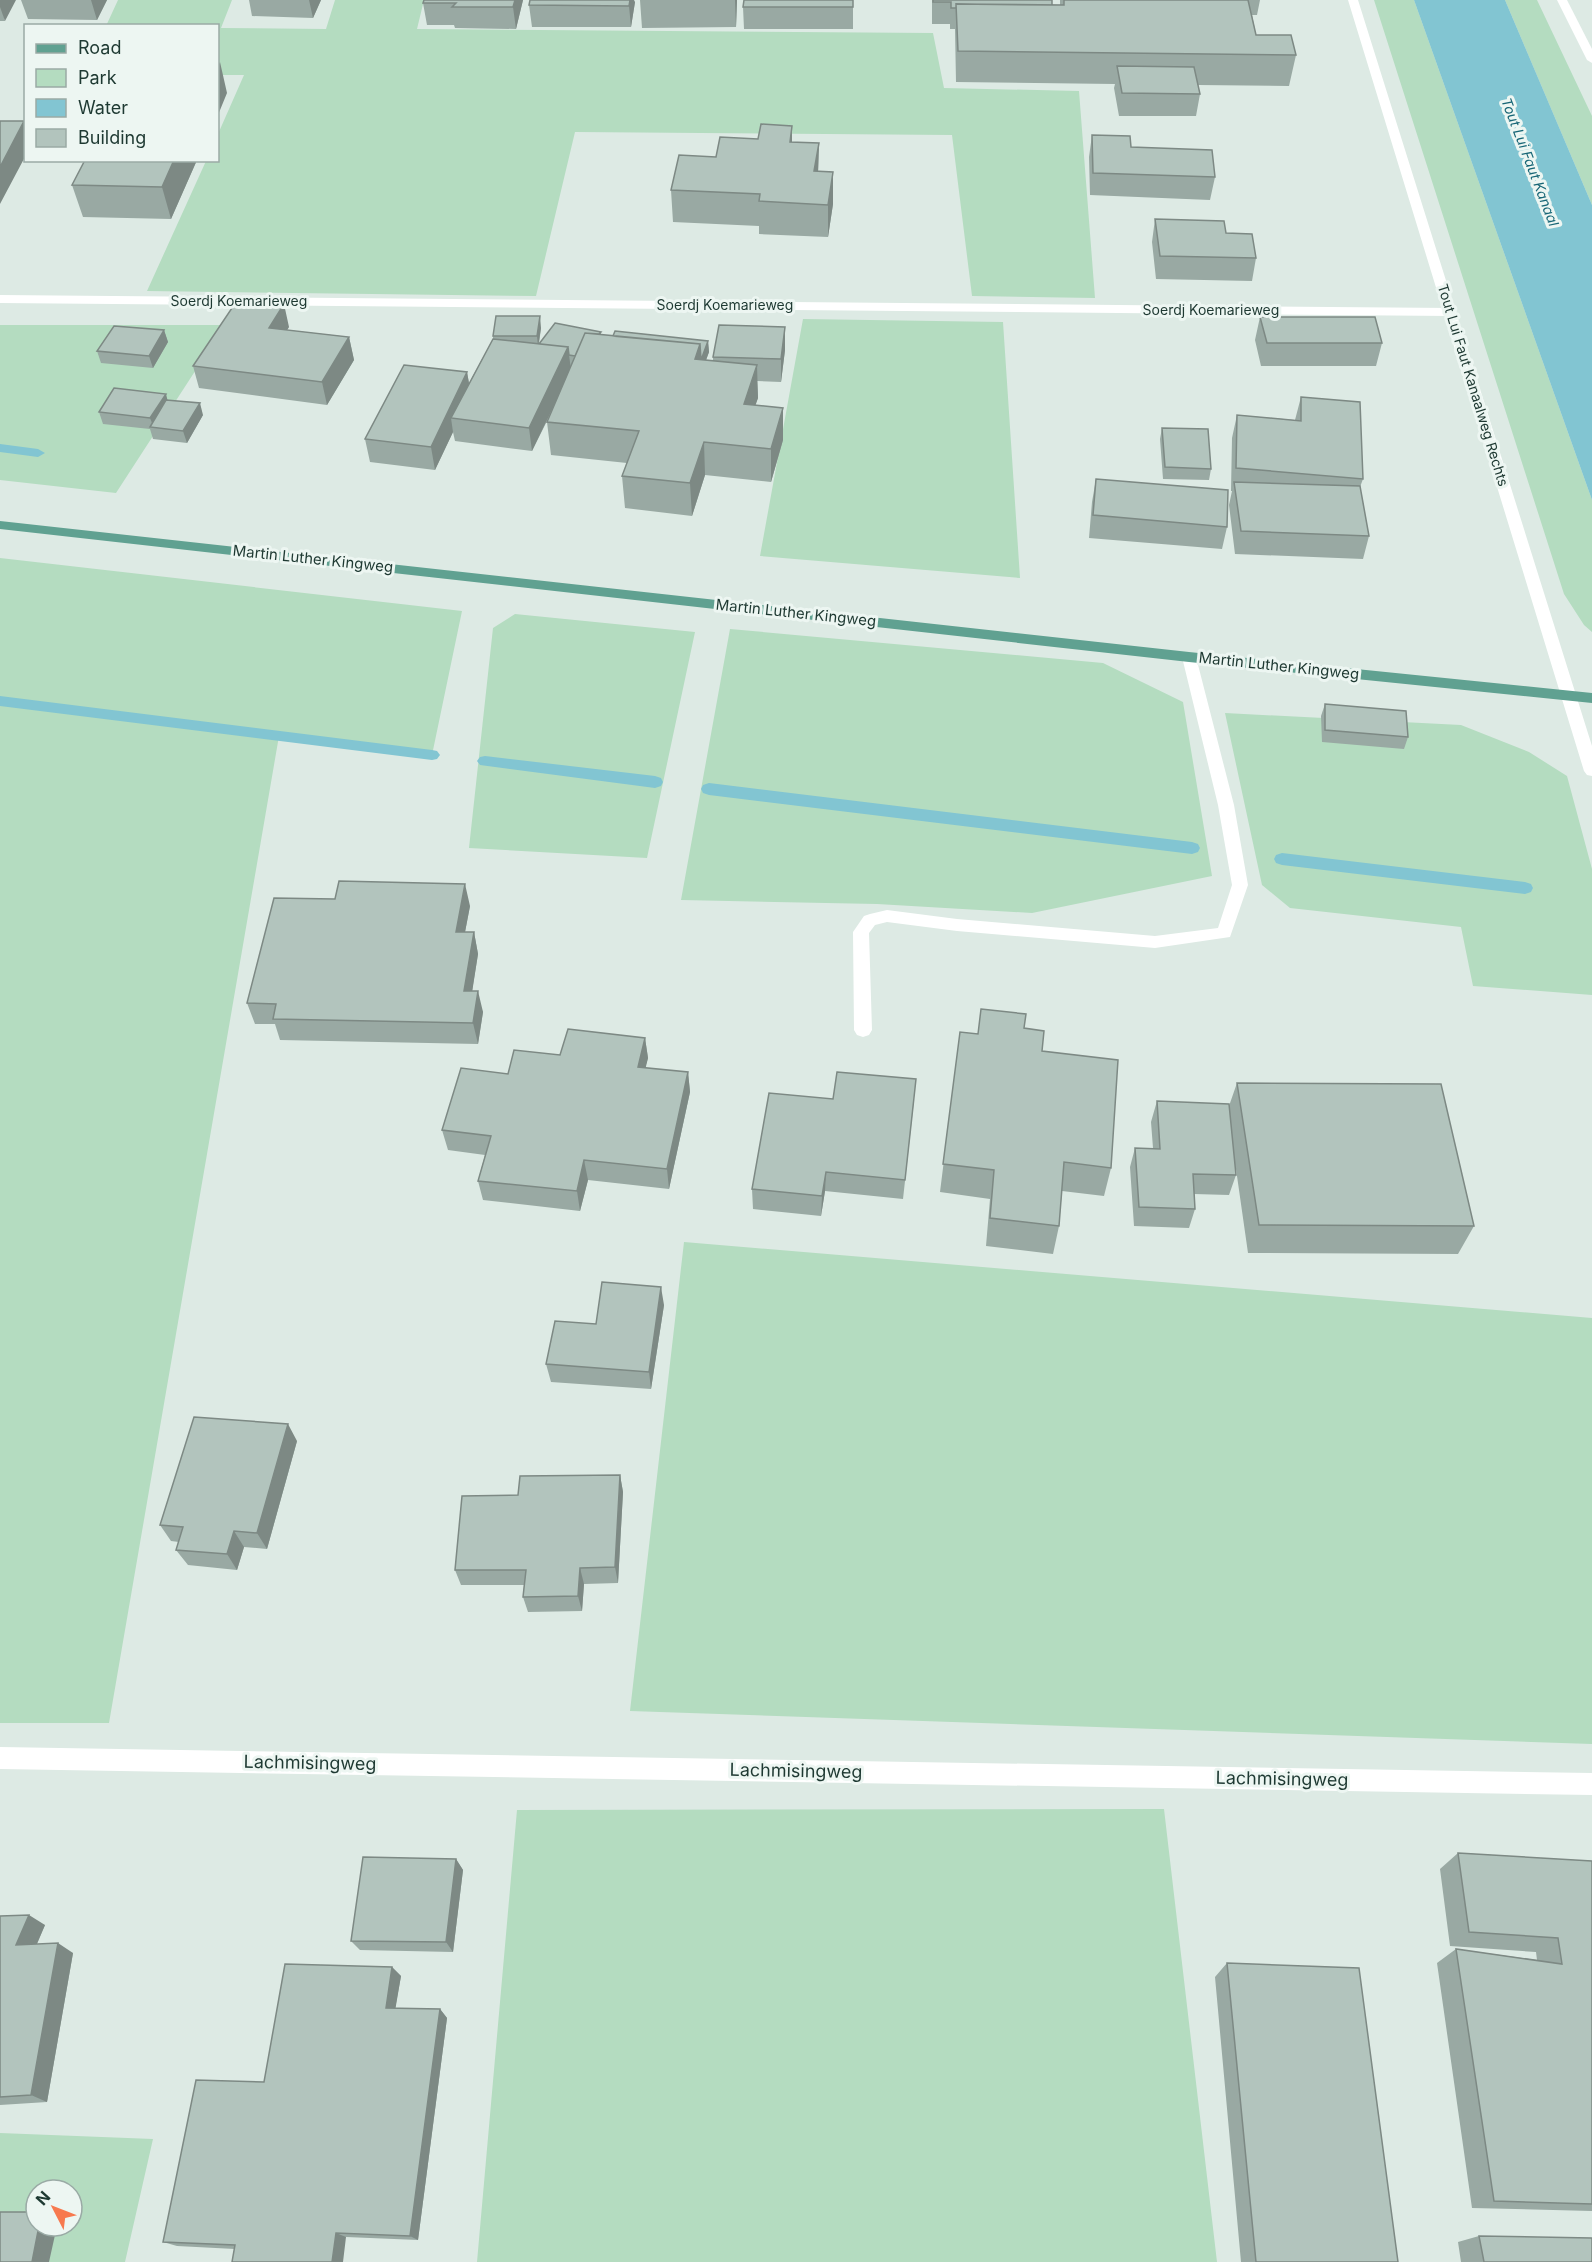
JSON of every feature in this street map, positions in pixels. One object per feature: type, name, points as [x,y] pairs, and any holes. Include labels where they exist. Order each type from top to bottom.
[{"type":"main road","name":"Martin Luther Kingweg","points":[[0,525],[1189,657],[1592,698]]},
{"type":"street","name":"Tout Lui Faut Kanaalweg Rechts","points":[[1353,0],[1592,771]]},
{"type":"street","points":[[1562,0],[1592,60]]},
{"type":"street","name":"Soerdj Koemarieweg","points":[[0,299],[1451,312]]},
{"type":"street","points":[[863,1030],[861,932],[870,920],[887,916],[957,926],[1155,942],[1224,933],[1240,885],[1226,805],[1189,657]]},
{"type":"street","name":"Lachmisingweg","points":[[0,1758],[1592,1784]]},
{"type":"green space","points":[[118,0],[232,0],[221,28],[326,29],[335,0],[424,0],[417,29],[933,33],[944,88],[1079,91],[1095,298],[972,296],[952,135],[575,132],[536,296],[147,291],[206,162],[219,162],[219,132],[244,75],[219,75],[219,24],[107,24]]},
{"type":"green space","points":[[1374,0],[1414,0],[1592,500],[1592,632],[1584,625],[1564,594]]},
{"type":"green space","points":[[1505,0],[1537,0],[1592,116],[1592,205]]},
{"type":"green space","points":[[803,319],[1003,322],[1020,578],[760,556]]},
{"type":"green space","points":[[0,325],[225,325],[116,493],[0,480]]},
{"type":"green space","points":[[0,558],[462,611],[432,755],[279,736],[109,1723],[0,1723]]},
{"type":"green space","points":[[515,614],[695,632],[647,858],[469,848],[493,628]]},
{"type":"green space","points":[[730,629],[1103,663],[1183,702],[1212,876],[1032,913],[877,904],[681,900]]},
{"type":"green space","points":[[1225,713],[1461,725],[1529,752],[1567,776],[1592,869],[1592,995],[1473,986],[1461,927],[1290,908],[1262,885]]},
{"type":"green space","points":[[684,1242],[1592,1318],[1592,1744],[630,1711]]},
{"type":"green space","points":[[1164,1809],[1217,2262],[477,2262],[517,1810]]},
{"type":"green space","points":[[0,2133],[153,2139],[125,2262],[0,2262]]},
{"type":"water","name":"Tout Lui Faut Kanaal","points":[[1414,0],[1505,0],[1592,205],[1592,500]]},
{"type":"building","points":[[424,0],[515,0],[513,7],[452,7],[456,3],[423,3]]},
{"type":"building","points":[[530,0],[630,0],[629,6],[529,5]]},
{"type":"building","points":[[744,0],[853,0],[853,7],[743,7]]},
{"type":"building","points":[[933,0],[1052,0],[1052,5],[956,4],[956,8],[951,8],[951,2],[933,2]]},
{"type":"building","points":[[1064,0],[1248,0],[1256,35],[1291,35],[1296,55],[958,51],[956,4],[1064,5]]},
{"type":"building","points":[[1117,66],[1194,67],[1200,94],[1122,93]]},
{"type":"building","points":[[0,121],[24,121],[0,167]]},
{"type":"building","points":[[761,124],[792,126],[790,142],[819,143],[814,171],[833,172],[828,205],[759,201],[760,194],[671,190],[679,155],[716,157],[720,137],[758,139]]},
{"type":"building","points":[[1092,135],[1130,136],[1131,147],[1212,150],[1215,177],[1093,173]]},
{"type":"building","points":[[84,162],[173,162],[162,187],[72,185]]},
{"type":"building","points":[[1155,219],[1224,221],[1226,233],[1252,234],[1256,258],[1160,256]]},
{"type":"building","points":[[238,299],[284,304],[269,328],[349,337],[322,382],[193,366]]},
{"type":"building","points":[[496,316],[540,316],[537,336],[493,336]]},
{"type":"building","points":[[1260,317],[1375,317],[1382,343],[1267,343]]},
{"type":"building","points":[[555,323],[601,332],[599,334],[585,333],[575,356],[569,355],[568,347],[539,344]]},
{"type":"building","points":[[719,325],[785,327],[781,359],[713,357]]},
{"type":"building","points":[[114,326],[164,330],[149,356],[97,351]]},
{"type":"building","points":[[615,331],[708,341],[701,360],[700,344],[613,336]]},
{"type":"building","points":[[585,333],[700,344],[695,359],[757,365],[744,404],[783,408],[771,449],[704,442],[690,483],[622,476],[639,431],[547,422]]},
{"type":"building","points":[[493,339],[568,347],[529,428],[451,418]]},
{"type":"building","points":[[404,365],[467,372],[431,447],[365,439]]},
{"type":"building","points":[[114,388],[166,394],[150,418],[99,412]]},
{"type":"building","points":[[1301,397],[1360,402],[1363,479],[1236,468],[1237,415],[1301,421]]},
{"type":"building","points":[[166,400],[200,403],[183,431],[150,427]]},
{"type":"building","points":[[1162,428],[1208,429],[1211,469],[1165,467]]},
{"type":"building","points":[[1096,479],[1228,490],[1227,527],[1093,515]]},
{"type":"building","points":[[1234,482],[1360,486],[1369,536],[1241,531]]},
{"type":"building","points":[[1325,704],[1406,711],[1408,737],[1325,730]]},
{"type":"building","points":[[339,881],[465,884],[456,932],[474,932],[464,991],[478,991],[473,1023],[273,1019],[276,1004],[247,1003],[274,898],[335,899]]},
{"type":"building","points":[[981,1009],[1026,1014],[1024,1028],[1044,1031],[1042,1051],[1118,1060],[1111,1168],[1064,1162],[1059,1226],[990,1218],[994,1170],[943,1164],[960,1032],[978,1034]]},
{"type":"building","points":[[568,1029],[645,1038],[638,1067],[688,1072],[667,1169],[584,1160],[577,1191],[478,1181],[491,1136],[442,1130],[461,1068],[508,1074],[514,1050],[560,1055]]},
{"type":"building","points":[[837,1072],[916,1079],[905,1180],[826,1172],[822,1196],[752,1189],[769,1093],[833,1099]]},
{"type":"building","points":[[1237,1083],[1441,1084],[1474,1226],[1259,1225]]},
{"type":"building","points":[[1157,1101],[1229,1104],[1236,1175],[1193,1174],[1195,1209],[1139,1207],[1135,1148],[1160,1149]]},
{"type":"building","points":[[602,1282],[661,1287],[649,1372],[546,1364],[555,1321],[596,1324]]},
{"type":"building","points":[[194,1417],[288,1424],[257,1533],[234,1531],[227,1554],[176,1550],[183,1527],[160,1525]]},
{"type":"building","points":[[620,1475],[615,1567],[580,1568],[578,1596],[523,1597],[526,1570],[455,1570],[462,1496],[518,1495],[520,1476]]},
{"type":"building","points":[[1458,1853],[1592,1861],[1592,2204],[1494,2201],[1456,1949],[1562,1964],[1558,1938],[1469,1932]]},
{"type":"building","points":[[363,1857],[456,1859],[446,1942],[351,1941]]},
{"type":"building","points":[[29,1915],[16,1945],[58,1943],[31,2095],[0,2097],[0,1916]]},
{"type":"building","points":[[1227,1963],[1359,1968],[1398,2262],[1256,2262]]},
{"type":"building","points":[[285,1964],[392,1967],[386,2008],[440,2009],[410,2236],[336,2233],[332,2262],[232,2262],[235,2245],[163,2242],[196,2080],[264,2082]]},
{"type":"building","points":[[0,2212],[24,2212],[24,2238],[37,2238],[32,2262],[0,2262]]},
{"type":"building","points":[[1479,2236],[1592,2238],[1592,2262],[1484,2262]]},
{"type":"waterway","points":[[0,448],[38,453]]},
{"type":"waterway","points":[[0,701],[432,755]]},
{"type":"waterway","points":[[485,761],[655,782]]},
{"type":"waterway","points":[[709,789],[1192,848]]},
{"type":"waterway","points":[[1282,859],[1525,888]]}]
